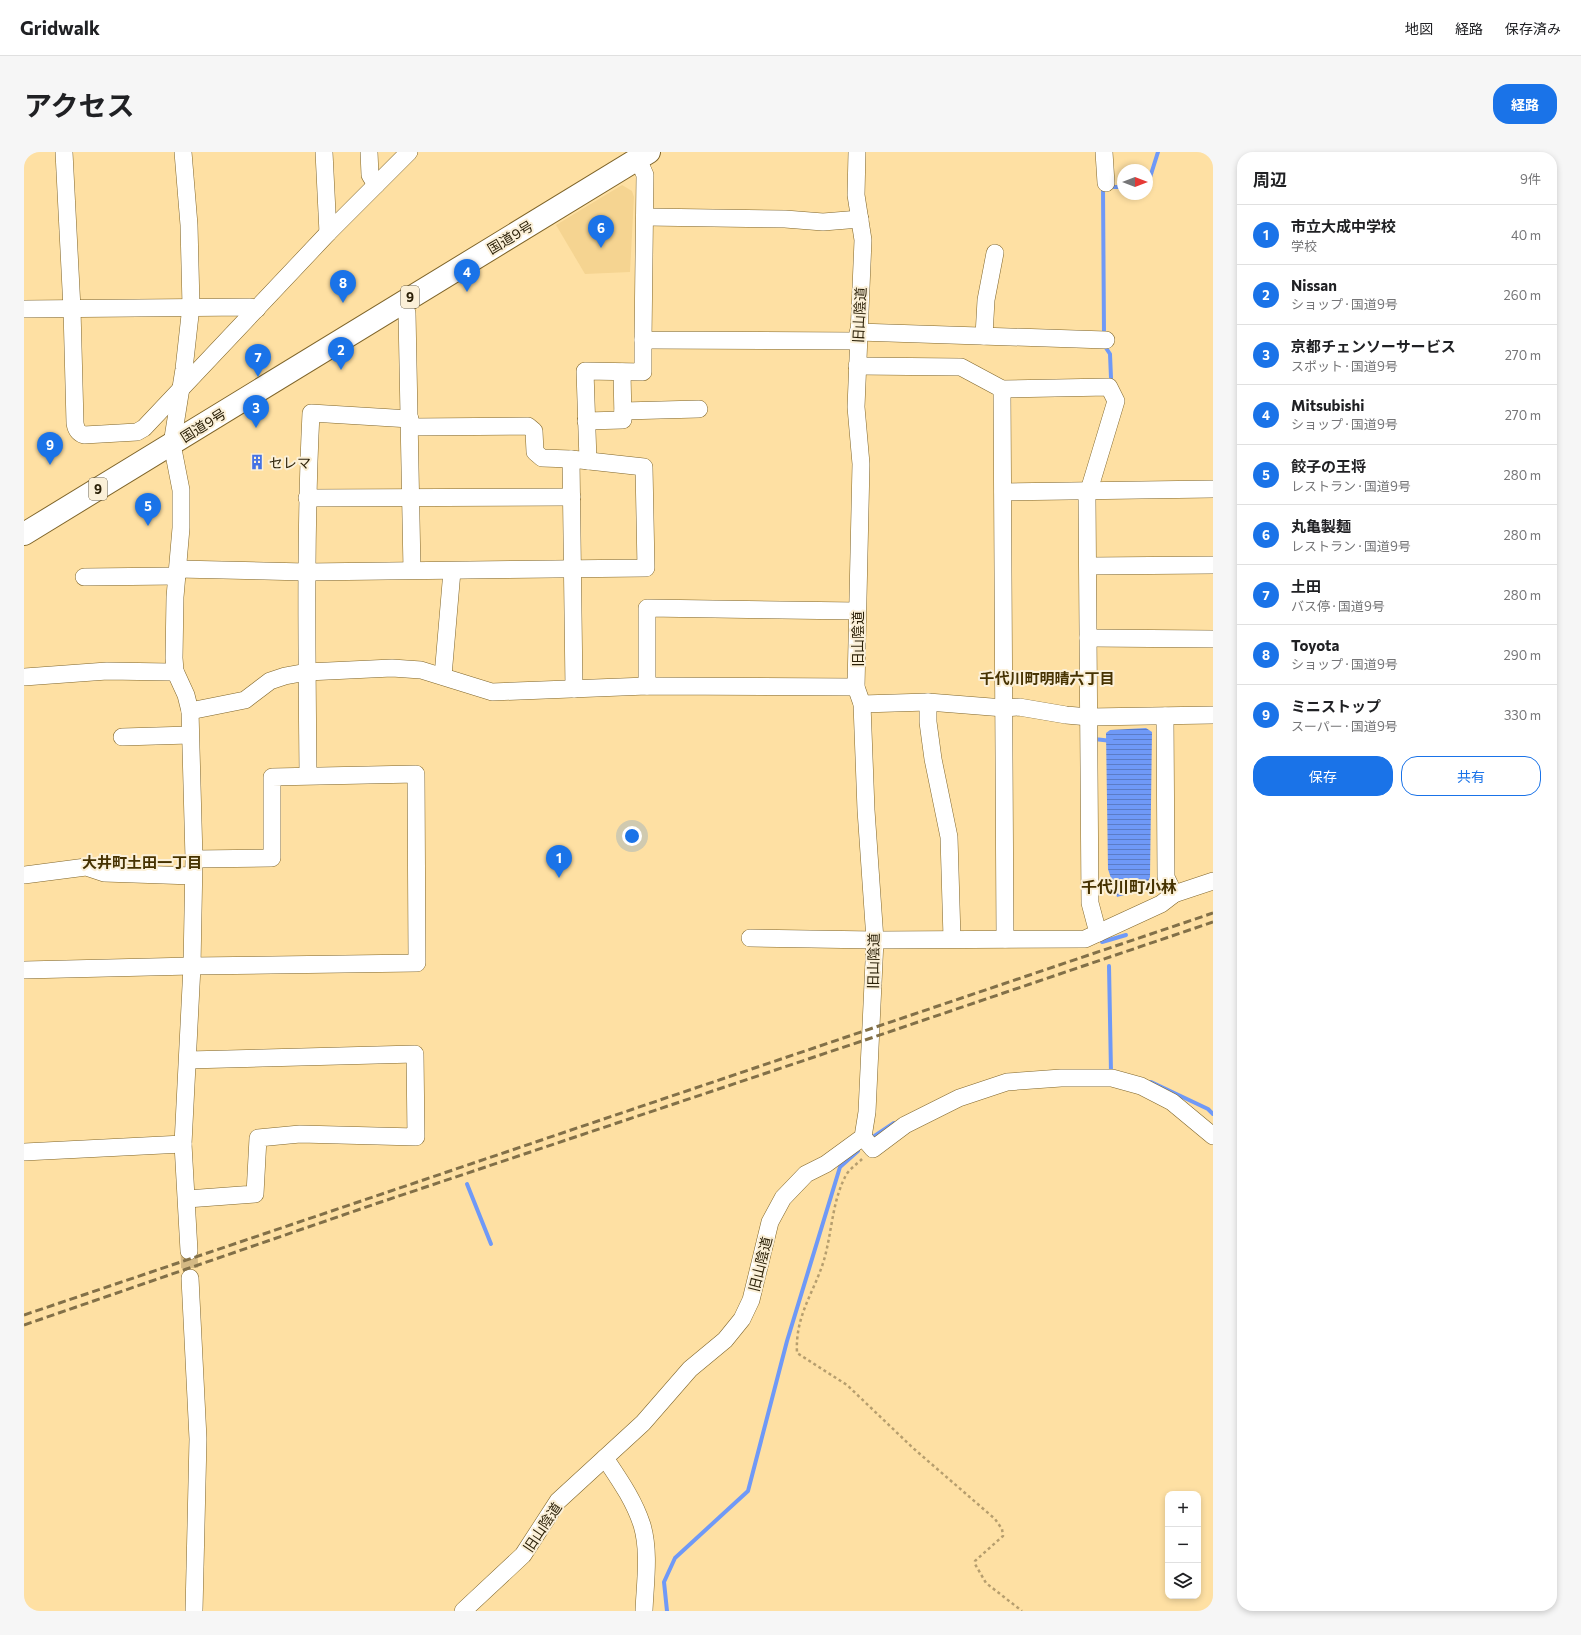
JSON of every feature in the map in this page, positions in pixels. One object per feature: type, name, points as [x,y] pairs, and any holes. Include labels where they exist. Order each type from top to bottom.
[{"type":"highway","name":"国道9号","points":[[24,534],[643,155]]},
{"type":"street","points":[[64,152],[72,308],[75,423],[79,434],[84,435],[137,432],[144,428],[328,233],[409,152]]},
{"type":"street","points":[[183,152],[189,238],[191,306],[172,444],[182,490],[182,528],[177,572],[175,671],[186,695],[190,711],[194,859],[192,966],[183,1144],[189,1251]]},
{"type":"street","points":[[324,152],[328,233]]},
{"type":"street","points":[[368,152],[370,176],[376,185]]},
{"type":"street","name":"旧山陰道","points":[[463,1611],[523,1555],[558,1501],[643,1423],[690,1369],[725,1340],[742,1319],[751,1300],[770,1222],[783,1198],[806,1174],[868,1143],[867,1112],[875,940],[866,810],[862,704],[856,687],[861,464],[856,407],[863,240],[856,195],[857,152]]},
{"type":"street","points":[[1104,152],[1106,183]]},
{"type":"street","points":[[574,689],[572,497],[586,421],[585,371],[643,372],[643,240],[646,218],[643,155]]},
{"type":"street","points":[[646,218],[785,219],[823,222],[860,219]]},
{"type":"street","points":[[984,336],[986,300],[996,253]]},
{"type":"street","points":[[403,302],[407,312],[412,498],[412,570]]},
{"type":"street","points":[[24,309],[191,306],[257,308]]},
{"type":"street","points":[[643,340],[858,336],[984,336],[1106,340]]},
{"type":"street","points":[[857,366],[961,367],[1002,390],[1109,387],[1116,401],[1087,497],[1090,903],[1098,933]]},
{"type":"street","points":[[586,421],[623,420],[622,372]]},
{"type":"street","points":[[1002,390],[1005,939]]},
{"type":"street","points":[[623,411],[699,409]]},
{"type":"street","points":[[84,577],[177,572],[306,572],[412,570],[452,571],[646,568],[644,467],[580,460],[542,458],[535,452],[534,431],[528,426],[410,423],[311,413],[307,498],[306,572],[308,775]]},
{"type":"street","points":[[1003,492],[1213,489]]},
{"type":"street","points":[[307,498],[572,497]]},
{"type":"street","points":[[1088,566],[1213,565]]},
{"type":"street","points":[[444,676],[452,571]]},
{"type":"street","points":[[647,686],[647,608],[857,611]]},
{"type":"street","points":[[1088,638],[1213,639]]},
{"type":"street","points":[[190,711],[245,700],[270,681],[284,676],[307,672],[392,668],[421,670],[492,692],[647,686],[856,687]]},
{"type":"street","points":[[24,677],[107,671],[175,671]]},
{"type":"street","points":[[928,702],[928,722],[933,760],[949,837],[952,938]]},
{"type":"street","points":[[862,704],[928,702],[1004,708],[1019,707],[1066,715],[1089,717],[1213,715]]},
{"type":"street","points":[[1165,716],[1166,876],[1174,894]]},
{"type":"street","points":[[122,737],[190,735]]},
{"type":"street","points":[[24,970],[417,963],[416,774],[308,775],[272,777],[272,858],[194,859]]},
{"type":"street","points":[[24,875],[86,867],[104,873],[194,876]]},
{"type":"street","points":[[750,938],[875,940],[952,938],[1085,939],[1161,904],[1174,894],[1213,881]]},
{"type":"street","points":[[186,1199],[255,1194],[258,1138],[300,1134],[416,1137],[415,1054],[188,1060]]},
{"type":"street","points":[[868,1143],[959,1098],[1008,1082],[1061,1078],[1112,1078],[1141,1086],[1172,1102],[1213,1136]]},
{"type":"street","points":[[24,1152],[183,1144]]},
{"type":"street","points":[[190,1278],[198,1439],[194,1611]]},
{"type":"street","points":[[605,1458],[629,1495],[642,1525],[645,1544],[644,1611]]},
{"type":"path","points":[[868,1143],[846,1175],[837,1196],[825,1258],[818,1278],[804,1308],[796,1341],[796,1353],[847,1385],[913,1448],[995,1519],[1002,1529],[1003,1536],[975,1561],[975,1564],[986,1584],[1022,1611]]},
{"type":"shaded area","points":[[622,185],[632,191],[634,197],[630,272],[585,274],[556,225]]},
{"type":"water","points":[[1146,728],[1152,732],[1150,877],[1141,889],[1117,897],[1108,869],[1106,733],[1110,730]]},
{"type":"waterway","points":[[1153,168],[1158,152]]},
{"type":"waterway","points":[[1103,187],[1104,335]]},
{"type":"waterway","points":[[1109,187],[1117,187]]},
{"type":"waterway","points":[[1106,348],[1110,354],[1111,378]]},
{"type":"waterway","points":[[1094,739],[1112,741]]},
{"type":"waterway","points":[[1102,942],[1126,935]]},
{"type":"waterway","points":[[1109,966],[1111,1072]]},
{"type":"waterway","points":[[1151,1082],[1208,1109],[1213,1114]]},
{"type":"waterway","points":[[870,1139],[894,1123]]},
{"type":"waterway","points":[[667,1611],[664,1582],[675,1558],[748,1491],[787,1341],[840,1167],[858,1151]]},
{"type":"waterway","points":[[467,1184],[491,1244]]},
{"type":"tunnel","points":[[189,1251],[190,1278]]},
{"type":"railway","points":[[24,1315],[1213,913]]},
{"type":"railway","points":[[24,1325],[375,1204],[1213,922]]},
{"type":"place","name":"丸亀製麺","points":[[601,248]]},
{"type":"place","name":"Mitsubishi","points":[[467,292]]},
{"type":"place","name":"Toyota","points":[[343,303]]},
{"type":"place","name":"Nissan","points":[[341,370]]},
{"type":"place","name":"土田","points":[[258,377]]},
{"type":"place","name":"京都チェンソーサービス","points":[[256,428]]},
{"type":"place","name":"セレマ","points":[[257,462]]},
{"type":"place","name":"ミニストップ","points":[[50,465]]},
{"type":"place","name":"餃子の王将","points":[[148,526]]},
{"type":"place","name":"市立大成中学校","points":[[559,878]]},
{"type":"district","name":"千代川町明晴六丁目","points":[[1047,678]]},
{"type":"district","name":"大井町土田一丁目","points":[[142,862]]},
{"type":"district","name":"千代川町小林","points":[[1129,886]]}]
